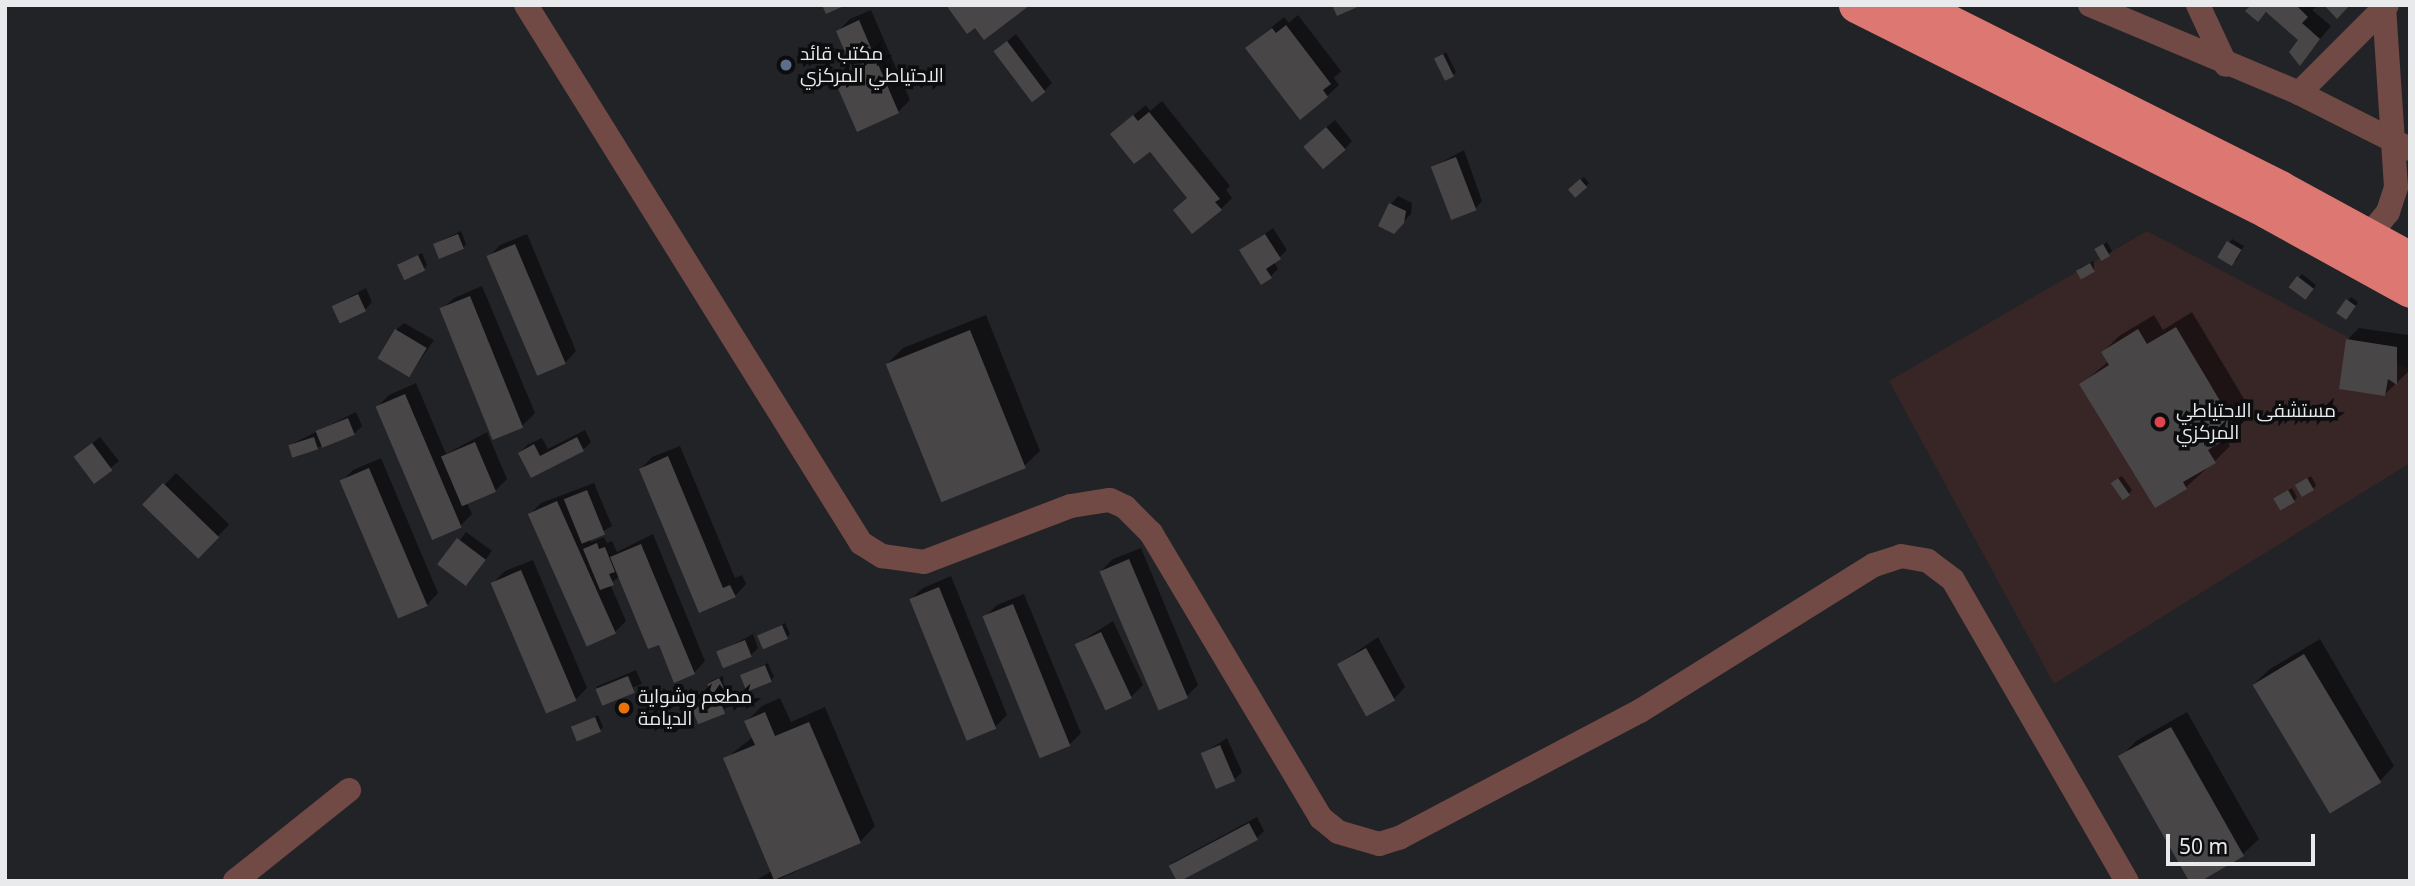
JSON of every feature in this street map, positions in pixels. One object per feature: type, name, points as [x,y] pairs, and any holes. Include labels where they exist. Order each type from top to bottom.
[{"type":"highway","points":[[1856,5],[2267,211],[2359,247],[2410,259]]},
{"type":"highway","points":[[1915,5],[2359,247],[2410,290]]},
{"type":"street","points":[[526,5],[861,543],[882,556],[924,562],[1070,506],[1110,500],[1125,507],[1151,533],[1321,818],[1338,832],[1379,844],[1399,838],[1640,710],[1874,565],[1902,556],[1928,561],[1953,580],[2127,881]]},
{"type":"street","points":[[2090,5],[2113,9],[2225,65],[2299,93],[2401,145]]},
{"type":"street","points":[[2198,5],[2225,65]]},
{"type":"street","points":[[2359,247],[2394,202],[2401,145],[2386,6]]},
{"type":"street","points":[[2299,93],[2386,6]]},
{"type":"street","points":[[235,881],[349,790]]},
{"type":"shaded area","name":"مستشفى الاحتياطي المركزي","points":[[2147,231],[2410,370],[2410,463],[2054,684],[1889,381]]},
{"type":"building","points":[[822,5],[846,5],[826,14]]},
{"type":"building","points":[[946,5],[1030,5],[984,40],[975,28],[967,34]]},
{"type":"building","points":[[1332,5],[1362,5],[1337,16]]},
{"type":"building","points":[[2251,5],[2296,5],[2308,17],[2302,23],[2320,39],[2300,66],[2289,52],[2298,40],[2266,12],[2258,22],[2245,11]]},
{"type":"building","points":[[2324,5],[2350,5],[2337,19]]},
{"type":"building","points":[[859,20],[899,113],[857,132],[837,86],[856,78],[836,31]]},
{"type":"building","points":[[1286,25],[1331,84],[1323,90],[1328,97],[1300,120],[1245,48],[1272,28],[1276,33]]},
{"type":"building","points":[[1007,41],[1046,92],[1032,102],[993,51]]},
{"type":"building","points":[[1443,54],[1454,76],[1445,81],[1434,58]]},
{"type":"building","points":[[1149,112],[1220,199],[1215,202],[1222,210],[1192,234],[1173,210],[1187,198],[1150,152],[1134,164],[1110,134],[1133,115],[1138,121]]},
{"type":"building","points":[[1326,127],[1346,150],[1323,169],[1303,147]]},
{"type":"building","points":[[1456,157],[1476,210],[1451,220],[1431,167]]},
{"type":"building","points":[[1580,179],[1587,187],[1575,198],[1568,189]]},
{"type":"building","points":[[1389,203],[1406,211],[1404,223],[1394,234],[1378,226]]},
{"type":"building","points":[[458,234],[464,249],[439,259],[433,244]]},
{"type":"building","points":[[1265,234],[1281,259],[1266,269],[1272,278],[1261,285],[1239,250]]},
{"type":"building","points":[[2227,241],[2242,250],[2232,266],[2217,257]]},
{"type":"building","points":[[515,244],[566,364],[537,376],[486,256]]},
{"type":"building","points":[[2103,244],[2110,256],[2101,261],[2094,249]]},
{"type":"building","points":[[418,255],[425,270],[404,280],[397,265]]},
{"type":"building","points":[[2090,263],[2095,272],[2081,280],[2076,271]]},
{"type":"building","points":[[2297,276],[2314,289],[2305,300],[2289,287]]},
{"type":"building","points":[[358,294],[366,311],[340,323],[332,306]]},
{"type":"building","points":[[470,296],[523,428],[493,440],[439,308]]},
{"type":"building","points":[[2346,299],[2356,306],[2346,320],[2336,313]]},
{"type":"building","points":[[2176,327],[2238,431],[2208,450],[2216,463],[2183,482],[2187,489],[2155,508],[2079,384],[2109,365],[2101,352],[2138,329],[2147,344]]},
{"type":"building","points":[[395,329],[427,348],[409,377],[377,358]]},
{"type":"building","points":[[970,330],[1026,468],[941,502],[886,364]]},
{"type":"building","points":[[2346,339],[2397,347],[2397,385],[2388,379],[2385,396],[2339,389]]},
{"type":"building","points":[[405,394],[462,527],[432,540],[376,407]]},
{"type":"building","points":[[348,418],[355,435],[322,448],[316,431]]},
{"type":"building","points":[[314,437],[318,449],[292,458],[288,445]]},
{"type":"building","points":[[577,437],[584,451],[531,478],[518,453],[534,444],[540,456]]},
{"type":"building","points":[[475,442],[496,492],[462,506],[441,456]]},
{"type":"building","points":[[92,443],[112,470],[94,484],[74,457]]},
{"type":"building","points":[[668,456],[723,588],[730,585],[736,597],[699,613],[639,469]]},
{"type":"building","points":[[369,468],[428,606],[398,619],[340,481]]},
{"type":"building","points":[[2118,478],[2130,495],[2123,500],[2111,483]]},
{"type":"building","points":[[2307,478],[2314,490],[2302,497],[2295,485]]},
{"type":"building","points":[[163,483],[219,537],[198,559],[142,505]]},
{"type":"building","points":[[587,490],[605,535],[582,544],[564,499]]},
{"type":"building","points":[[2288,490],[2295,502],[2280,511],[2273,498]]},
{"type":"building","points":[[557,501],[616,633],[587,646],[528,514]]},
{"type":"building","points":[[457,538],[486,560],[466,586],[437,564]]},
{"type":"building","points":[[597,543],[599,549],[605,547],[615,572],[609,574],[614,585],[600,590],[583,549]]},
{"type":"building","points":[[641,544],[695,674],[674,683],[659,645],[648,649],[610,557]]},
{"type":"building","points":[[1129,559],[1188,698],[1159,710],[1100,572]]},
{"type":"building","points":[[521,570],[576,701],[546,714],[491,583]]},
{"type":"building","points":[[939,587],[996,729],[967,741],[909,599]]},
{"type":"building","points":[[1013,604],[1070,746],[1040,758],[982,616]]},
{"type":"building","points":[[782,625],[788,639],[763,649],[757,636]]},
{"type":"building","points":[[1101,632],[1132,698],[1106,710],[1075,644]]},
{"type":"building","points":[[745,640],[752,657],[723,668],[716,652]]},
{"type":"building","points":[[1366,648],[1395,700],[1366,716],[1337,664]]},
{"type":"building","points":[[2304,654],[2381,783],[2330,813],[2253,685]]},
{"type":"building","points":[[765,665],[772,682],[747,692],[740,675]]},
{"type":"building","points":[[628,676],[635,693],[602,706],[596,689]]},
{"type":"building","points":[[719,678],[725,690],[713,695],[707,684]]},
{"type":"building","points":[[719,698],[725,714],[698,724],[692,708]]},
{"type":"building","points":[[765,712],[775,736],[809,722],[861,843],[774,880],[723,758],[755,745],[744,721]]},
{"type":"building","points":[[595,717],[601,732],[577,742],[571,727]]},
{"type":"building","points":[[2171,727],[2244,856],[2201,881],[2189,881],[2118,756]]},
{"type":"building","points":[[1220,745],[1235,781],[1216,789],[1201,753]]},
{"type":"building","points":[[1249,823],[1258,840],[1180,881],[1177,881],[1169,866]]},
{"type":"place","name":"مكتب قائد الاحتياطي المركزي","points":[[786,65]]},
{"type":"place","name":"مستشفى الاحتياطي المركزي","points":[[2160,422]]},
{"type":"place","name":"مطعم وشواية الديامة","points":[[624,708]]}]
